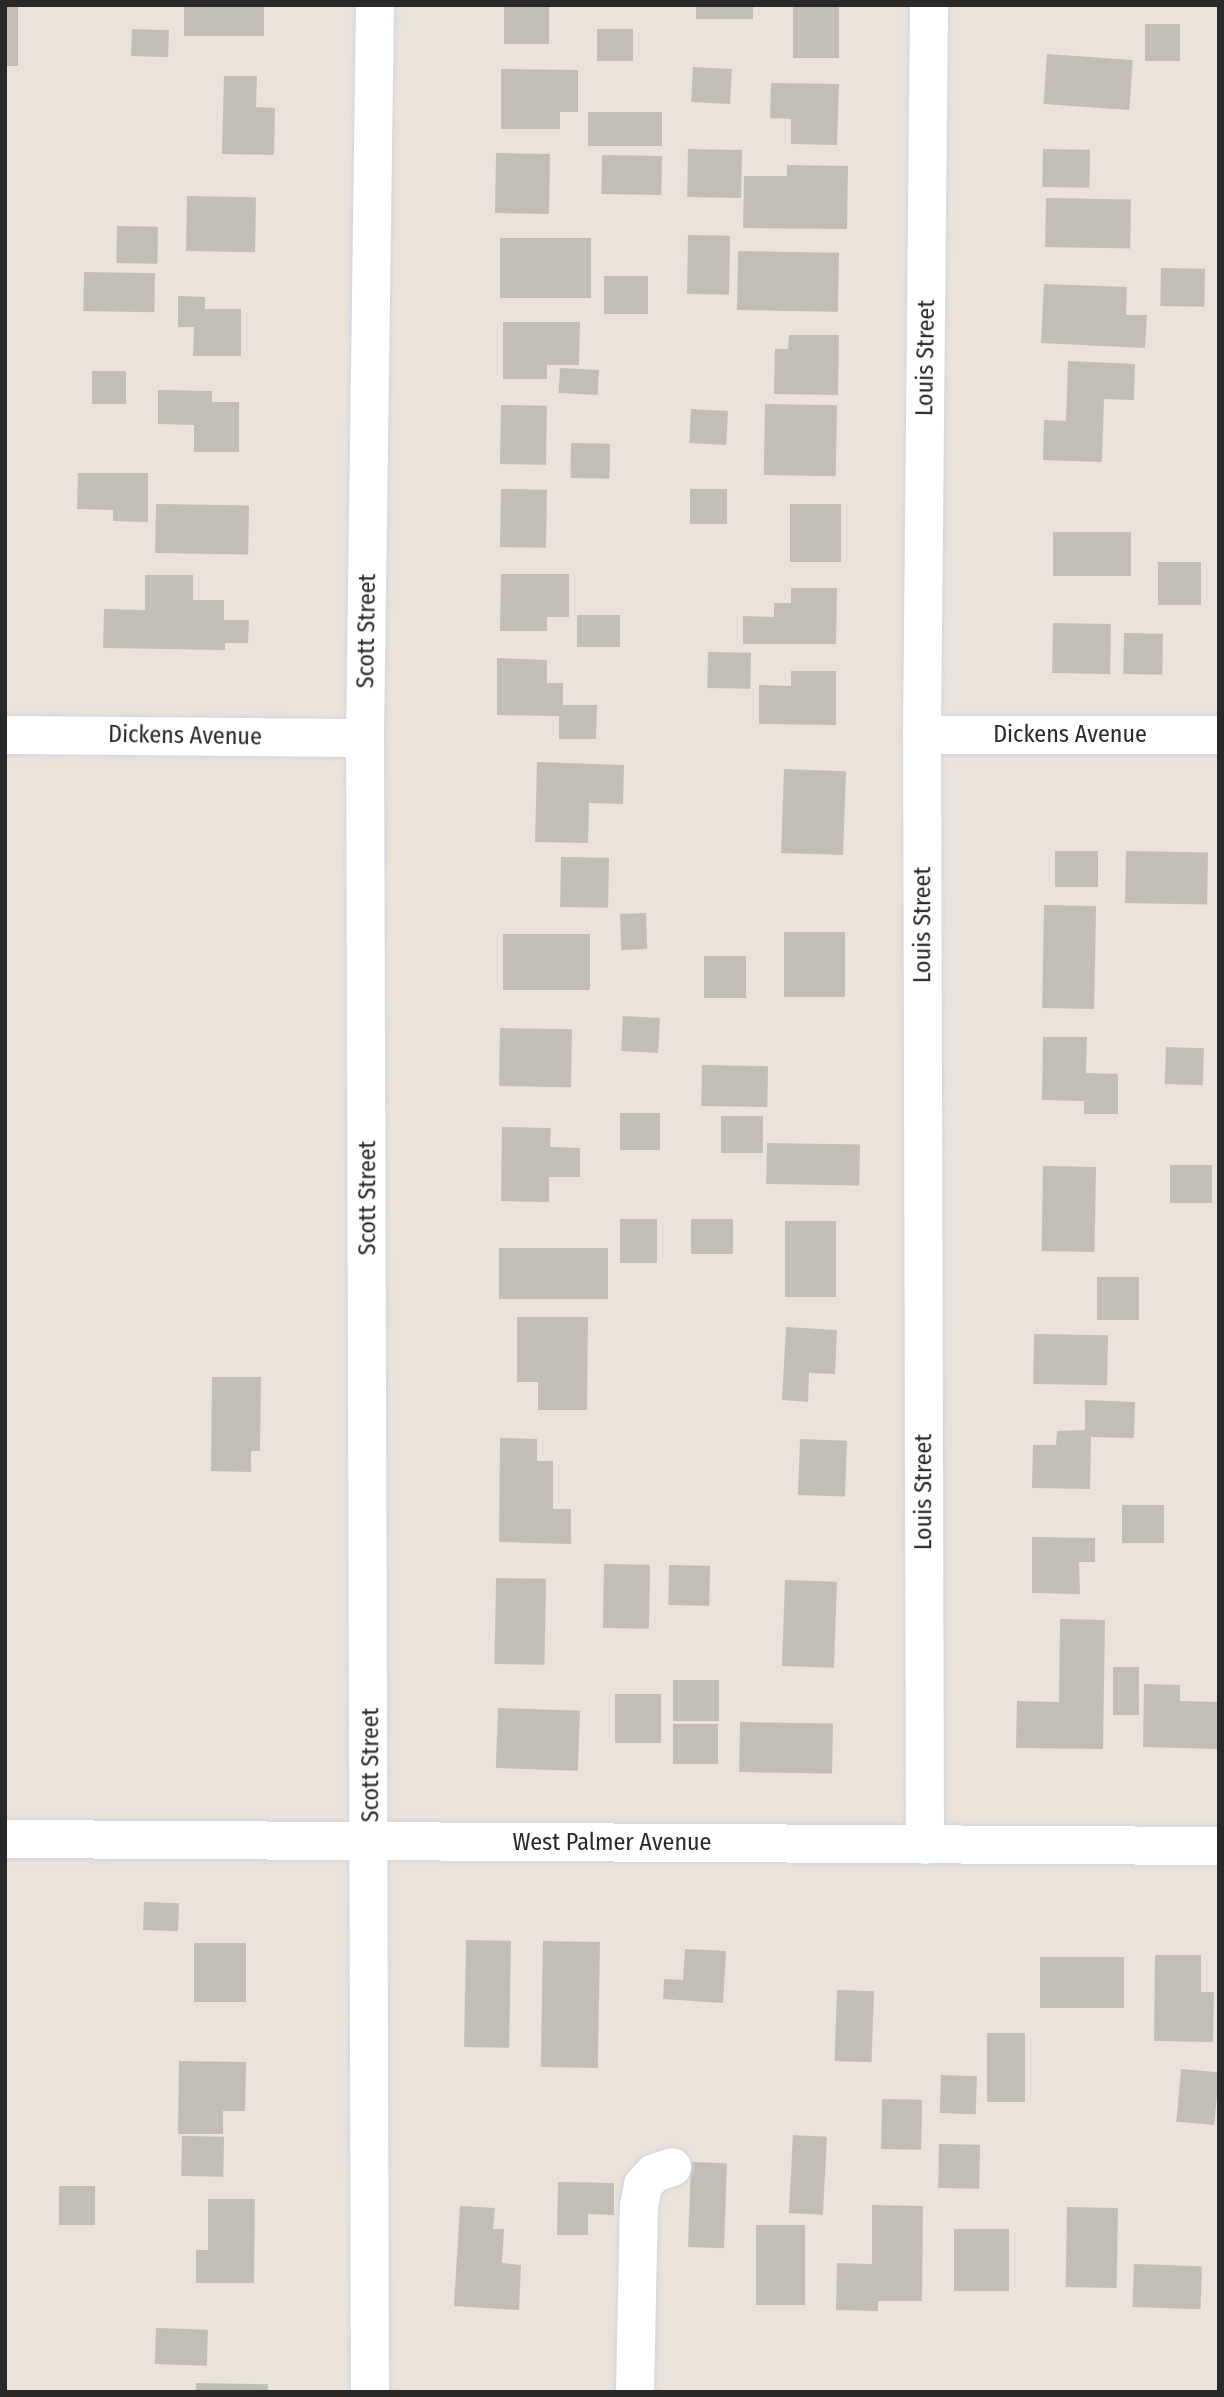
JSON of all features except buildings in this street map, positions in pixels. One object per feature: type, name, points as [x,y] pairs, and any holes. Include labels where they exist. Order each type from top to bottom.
[{"type":"street","name":"Scott Street","points":[[370,2392],[371,1841],[365,738],[375,5]]},
{"type":"street","name":"Louis Street","points":[[925,1845],[922,735],[929,5]]},
{"type":"street","name":"Dickens Avenue","points":[[5,735],[365,738]]},
{"type":"street","name":"Dickens Avenue","points":[[922,735],[1219,735]]},
{"type":"street","name":"West Palmer Avenue","points":[[5,1839],[1219,1846]]},
{"type":"street","points":[[635,2392],[639,2206],[648,2179],[672,2167]]}]
